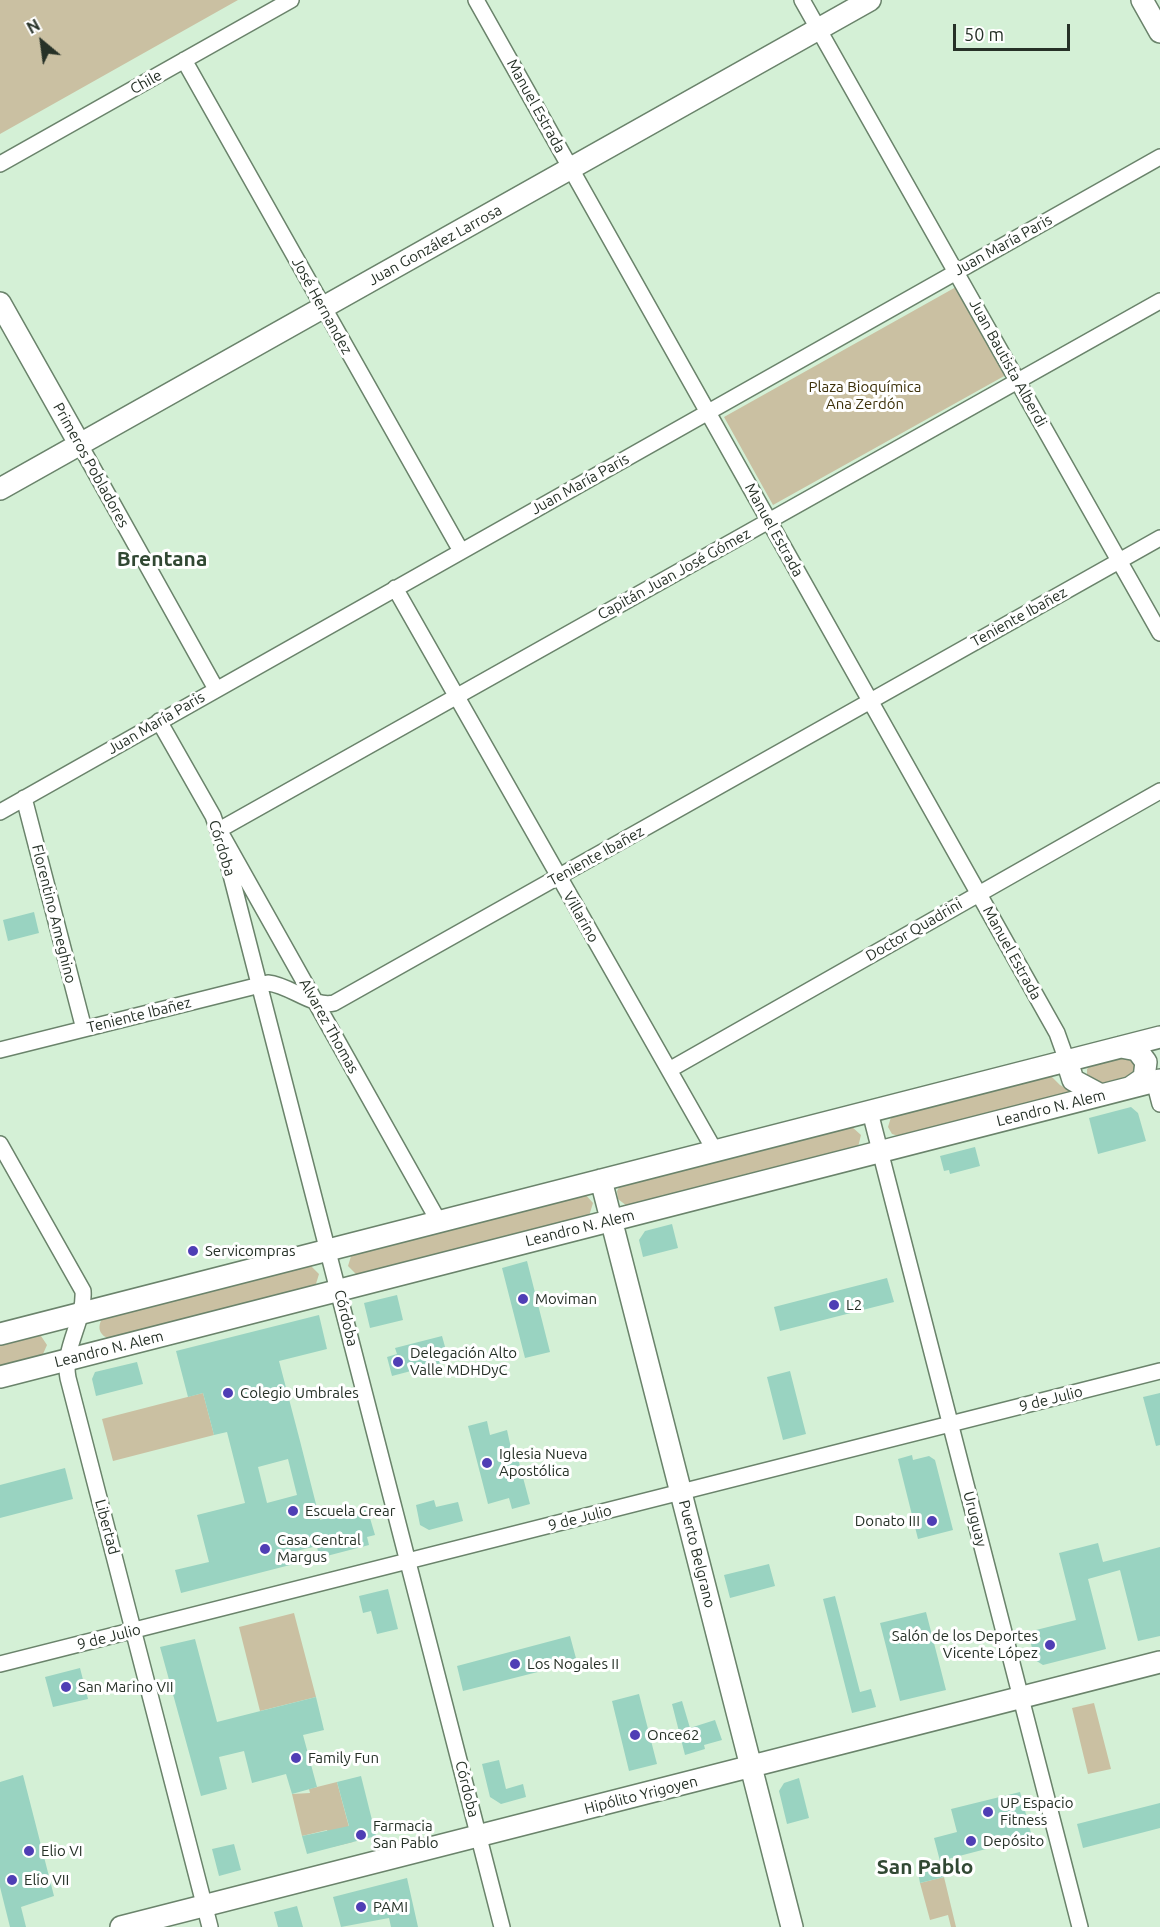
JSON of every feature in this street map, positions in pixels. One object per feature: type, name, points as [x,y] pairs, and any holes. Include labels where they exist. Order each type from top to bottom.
[{"type":"street","name":"Chile","points":[[0,164],[291,0]]},
{"type":"street","name":"Manuel Estrada","points":[[477,0],[1057,1033],[1067,1061]]},
{"type":"street","name":"Juan Bautista Alberdi","points":[[802,0],[1160,633]]},
{"type":"street","name":"Juan González Larrosa","points":[[0,489],[870,0]]},
{"type":"street","points":[[1142,0],[1160,32]]},
{"type":"street","name":"José Hernandez","points":[[184,60],[461,551]]},
{"type":"street","name":"Juan María Paris","points":[[0,812],[1160,157]]},
{"type":"street","name":"Capitán Juan José Gómez","points":[[219,830],[1160,301]]},
{"type":"street","name":"Primeros Pobladores","points":[[0,303],[216,689]]},
{"type":"street","name":"Teniente Ibañez","points":[[0,1050],[260,985],[277,983],[324,1004],[339,1001],[1160,538]]},
{"type":"street","name":"Villarino","points":[[394,588],[715,1151]]},
{"type":"street","name":"Córdoba","points":[[159,721],[219,830],[502,1927]]},
{"type":"street","name":"Doctor Quadrini","points":[[669,1070],[1160,791]]},
{"type":"street","name":"Florentino Ameghino","points":[[24,798],[84,1029]]},
{"type":"street","name":"Alvarez Thomas","points":[[219,830],[439,1222]]},
{"type":"street","points":[[0,1334],[1160,1037]]},
{"type":"street","points":[[1121,1047],[1137,1050],[1146,1062],[1144,1078],[1131,1087]]},
{"type":"street","points":[[1067,1061],[1075,1082],[1101,1095]]},
{"type":"street","points":[[1157,1080],[1160,1104]]},
{"type":"street","name":"Leandro N. Alem","points":[[0,1377],[1157,1080]]},
{"type":"street","name":"Uruguay","points":[[870,1112],[1080,1927]]},
{"type":"street","name":"Libertad","points":[[0,1144],[82,1287],[83,1299],[80,1314],[67,1360],[68,1378],[210,1927]]},
{"type":"street","name":"Puerto Belgrano","points":[[601,1180],[792,1927]]},
{"type":"street","name":"9 de Julio","points":[[0,1664],[1160,1371]]},
{"type":"street","name":"Hipólito Yrigoyen","points":[[121,1927],[1160,1662]]},
{"type":"green space","points":[[0,0],[238,0],[0,134]]},
{"type":"green space","name":"Plaza Bioquímica Ana Zerdón","points":[[956,287],[1006,375],[773,505],[724,417]]},
{"type":"green space","points":[[1129,1056],[1137,1066],[1133,1076],[1100,1086],[1087,1077],[1087,1069],[1095,1062]]},
{"type":"green space","points":[[1049,1074],[1060,1085],[1072,1092],[902,1137],[892,1134],[888,1127],[892,1114]]},
{"type":"green space","points":[[851,1126],[861,1135],[858,1147],[627,1206],[618,1199],[617,1191],[621,1184]]},
{"type":"green space","points":[[585,1194],[593,1203],[589,1216],[357,1275],[348,1266],[352,1253]]},
{"type":"green space","points":[[309,1264],[319,1274],[315,1287],[111,1339],[103,1335],[100,1330],[100,1323],[105,1315]]},
{"type":"green space","points":[[39,1333],[47,1345],[43,1354],[0,1367],[0,1341]]},
{"type":"green space","points":[[203,1393],[214,1435],[113,1461],[102,1419]]},
{"type":"green space","points":[[294,1613],[316,1697],[260,1711],[239,1627]]},
{"type":"green space","points":[[1094,1703],[1111,1769],[1088,1774],[1072,1708]]},
{"type":"green space","points":[[337,1782],[353,1842],[332,1847],[327,1830],[302,1836],[292,1794],[310,1793],[309,1789]]},
{"type":"green space","points":[[944,1877],[956,1927],[951,1927],[948,1915],[930,1920],[920,1883]]},
{"type":"building","points":[[34,912],[39,933],[8,941],[3,920]]},
{"type":"building","points":[[1131,1107],[1138,1113],[1146,1141],[1098,1154],[1089,1118]]},
{"type":"building","points":[[975,1147],[980,1166],[950,1174],[949,1170],[944,1171],[940,1156]]},
{"type":"building","points":[[672,1224],[678,1248],[643,1257],[639,1240],[645,1231]]},
{"type":"building","name":"Moviman","points":[[527,1261],[550,1352],[525,1358],[502,1268]]},
{"type":"building","name":"L2","points":[[887,1278],[894,1302],[780,1331],[774,1307]]},
{"type":"building","points":[[397,1295],[403,1320],[370,1328],[364,1303]]},
{"type":"building","points":[[319,1315],[327,1349],[279,1361],[320,1520],[367,1508],[375,1535],[367,1537],[369,1545],[319,1558],[317,1546],[296,1551],[294,1564],[181,1593],[175,1570],[209,1562],[197,1515],[245,1503],[227,1432],[214,1435],[203,1393],[188,1397],[176,1351]],"holes":[[[288,1459],[297,1495],[267,1503],[258,1467]]]},
{"type":"building","points":[[442,1336],[449,1361],[392,1376],[387,1357],[397,1354],[395,1348]]},
{"type":"building","points":[[137,1362],[143,1384],[96,1396],[92,1379],[95,1372]]},
{"type":"building","points":[[790,1371],[806,1434],[783,1440],[767,1377]]},
{"type":"building","points":[[1160,1393],[1160,1445],[1156,1446],[1143,1397]]},
{"type":"building","points":[[487,1421],[490,1435],[507,1430],[511,1448],[515,1447],[530,1504],[512,1509],[509,1498],[488,1504],[468,1426]]},
{"type":"building","points":[[912,1455],[913,1460],[929,1456],[935,1460],[953,1530],[918,1539],[898,1459]]},
{"type":"building","points":[[65,1468],[73,1499],[0,1518],[0,1485]]},
{"type":"building","points":[[434,1500],[436,1507],[458,1502],[463,1521],[429,1530],[420,1525],[416,1505]]},
{"type":"building","points":[[1098,1543],[1103,1562],[1160,1547],[1160,1636],[1138,1641],[1120,1570],[1088,1579],[1106,1649],[1043,1665],[1035,1660],[1028,1632],[1076,1620],[1059,1553]]},
{"type":"building","points":[[769,1564],[775,1586],[730,1598],[724,1575]]},
{"type":"building","points":[[388,1589],[398,1629],[377,1634],[371,1611],[363,1613],[359,1596]]},
{"type":"building","points":[[835,1596],[860,1692],[871,1689],[876,1707],[852,1713],[823,1599]]},
{"type":"building","points":[[926,1612],[946,1690],[900,1701],[880,1623]]},
{"type":"building","name":"Los Nogales II","points":[[570,1636],[577,1662],[463,1691],[457,1666]]},
{"type":"building","points":[[195,1639],[217,1722],[316,1697],[324,1730],[303,1735],[317,1787],[292,1794],[286,1774],[252,1783],[244,1751],[219,1757],[227,1789],[201,1796],[160,1647]]},
{"type":"building","name":"San Marino VII","points":[[80,1668],[88,1699],[53,1707],[45,1677]]},
{"type":"building","name":"Once62","points":[[639,1694],[657,1764],[629,1771],[612,1701]]},
{"type":"building","points":[[682,1701],[690,1728],[715,1720],[722,1740],[704,1745],[705,1749],[685,1755],[672,1704]]},
{"type":"building","points":[[499,1760],[506,1789],[523,1784],[526,1797],[501,1804],[490,1797],[482,1764]]},
{"type":"building","points":[[23,1775],[54,1896],[21,1907],[26,1927],[10,1927],[0,1887],[0,1782]]},
{"type":"building","points":[[361,1776],[376,1836],[307,1854],[302,1836],[349,1826],[337,1782]]},
{"type":"building","points":[[799,1778],[809,1818],[787,1824],[779,1791],[784,1783]]},
{"type":"building","points":[[1020,1792],[1032,1837],[940,1861],[934,1838],[957,1832],[951,1809]]},
{"type":"building","points":[[1160,1803],[1160,1828],[1083,1848],[1077,1824]]},
{"type":"building","points":[[234,1844],[241,1870],[219,1876],[212,1849]]},
{"type":"building","points":[[940,1861],[944,1877],[920,1883],[917,1867]]},
{"type":"building","points":[[407,1878],[418,1927],[391,1927],[389,1918],[341,1927],[333,1897]]},
{"type":"building","points":[[297,1906],[303,1927],[278,1927],[274,1912]]},
{"type":"place","name":"Servicompras","points":[[193,1251]]},
{"type":"place","name":"Moviman","points":[[523,1299]]},
{"type":"place","name":"L2","points":[[834,1305]]},
{"type":"place","name":"Delegación Alto Valle MDHDyC","points":[[398,1362]]},
{"type":"place","name":"Colegio Umbrales","points":[[228,1393]]},
{"type":"place","name":"Iglesia Nueva Apostólica","points":[[487,1463]]},
{"type":"place","name":"Escuela Crear","points":[[293,1511]]},
{"type":"place","name":"Donato III","points":[[932,1521]]},
{"type":"place","name":"Casa Central Margus","points":[[265,1549]]},
{"type":"place","name":"Salón de los Deportes Vicente López","points":[[1050,1645]]},
{"type":"place","name":"Los Nogales II","points":[[515,1664]]},
{"type":"place","name":"San Marino VII","points":[[66,1687]]},
{"type":"place","name":"Once62","points":[[635,1735]]},
{"type":"place","name":"Family Fun","points":[[296,1758]]},
{"type":"place","name":"UP Espacio Fitness","points":[[988,1812]]},
{"type":"place","name":"Farmacia San Pablo","points":[[361,1835]]},
{"type":"place","name":"Depósito","points":[[971,1841]]},
{"type":"place","name":"Elio VI","points":[[29,1851]]},
{"type":"place","name":"Elio VII","points":[[12,1880]]},
{"type":"place","name":"PAMI","points":[[361,1907]]},
{"type":"district","name":"Brentana","points":[[162,559]]},
{"type":"district","name":"San Pablo","points":[[925,1867]]}]
